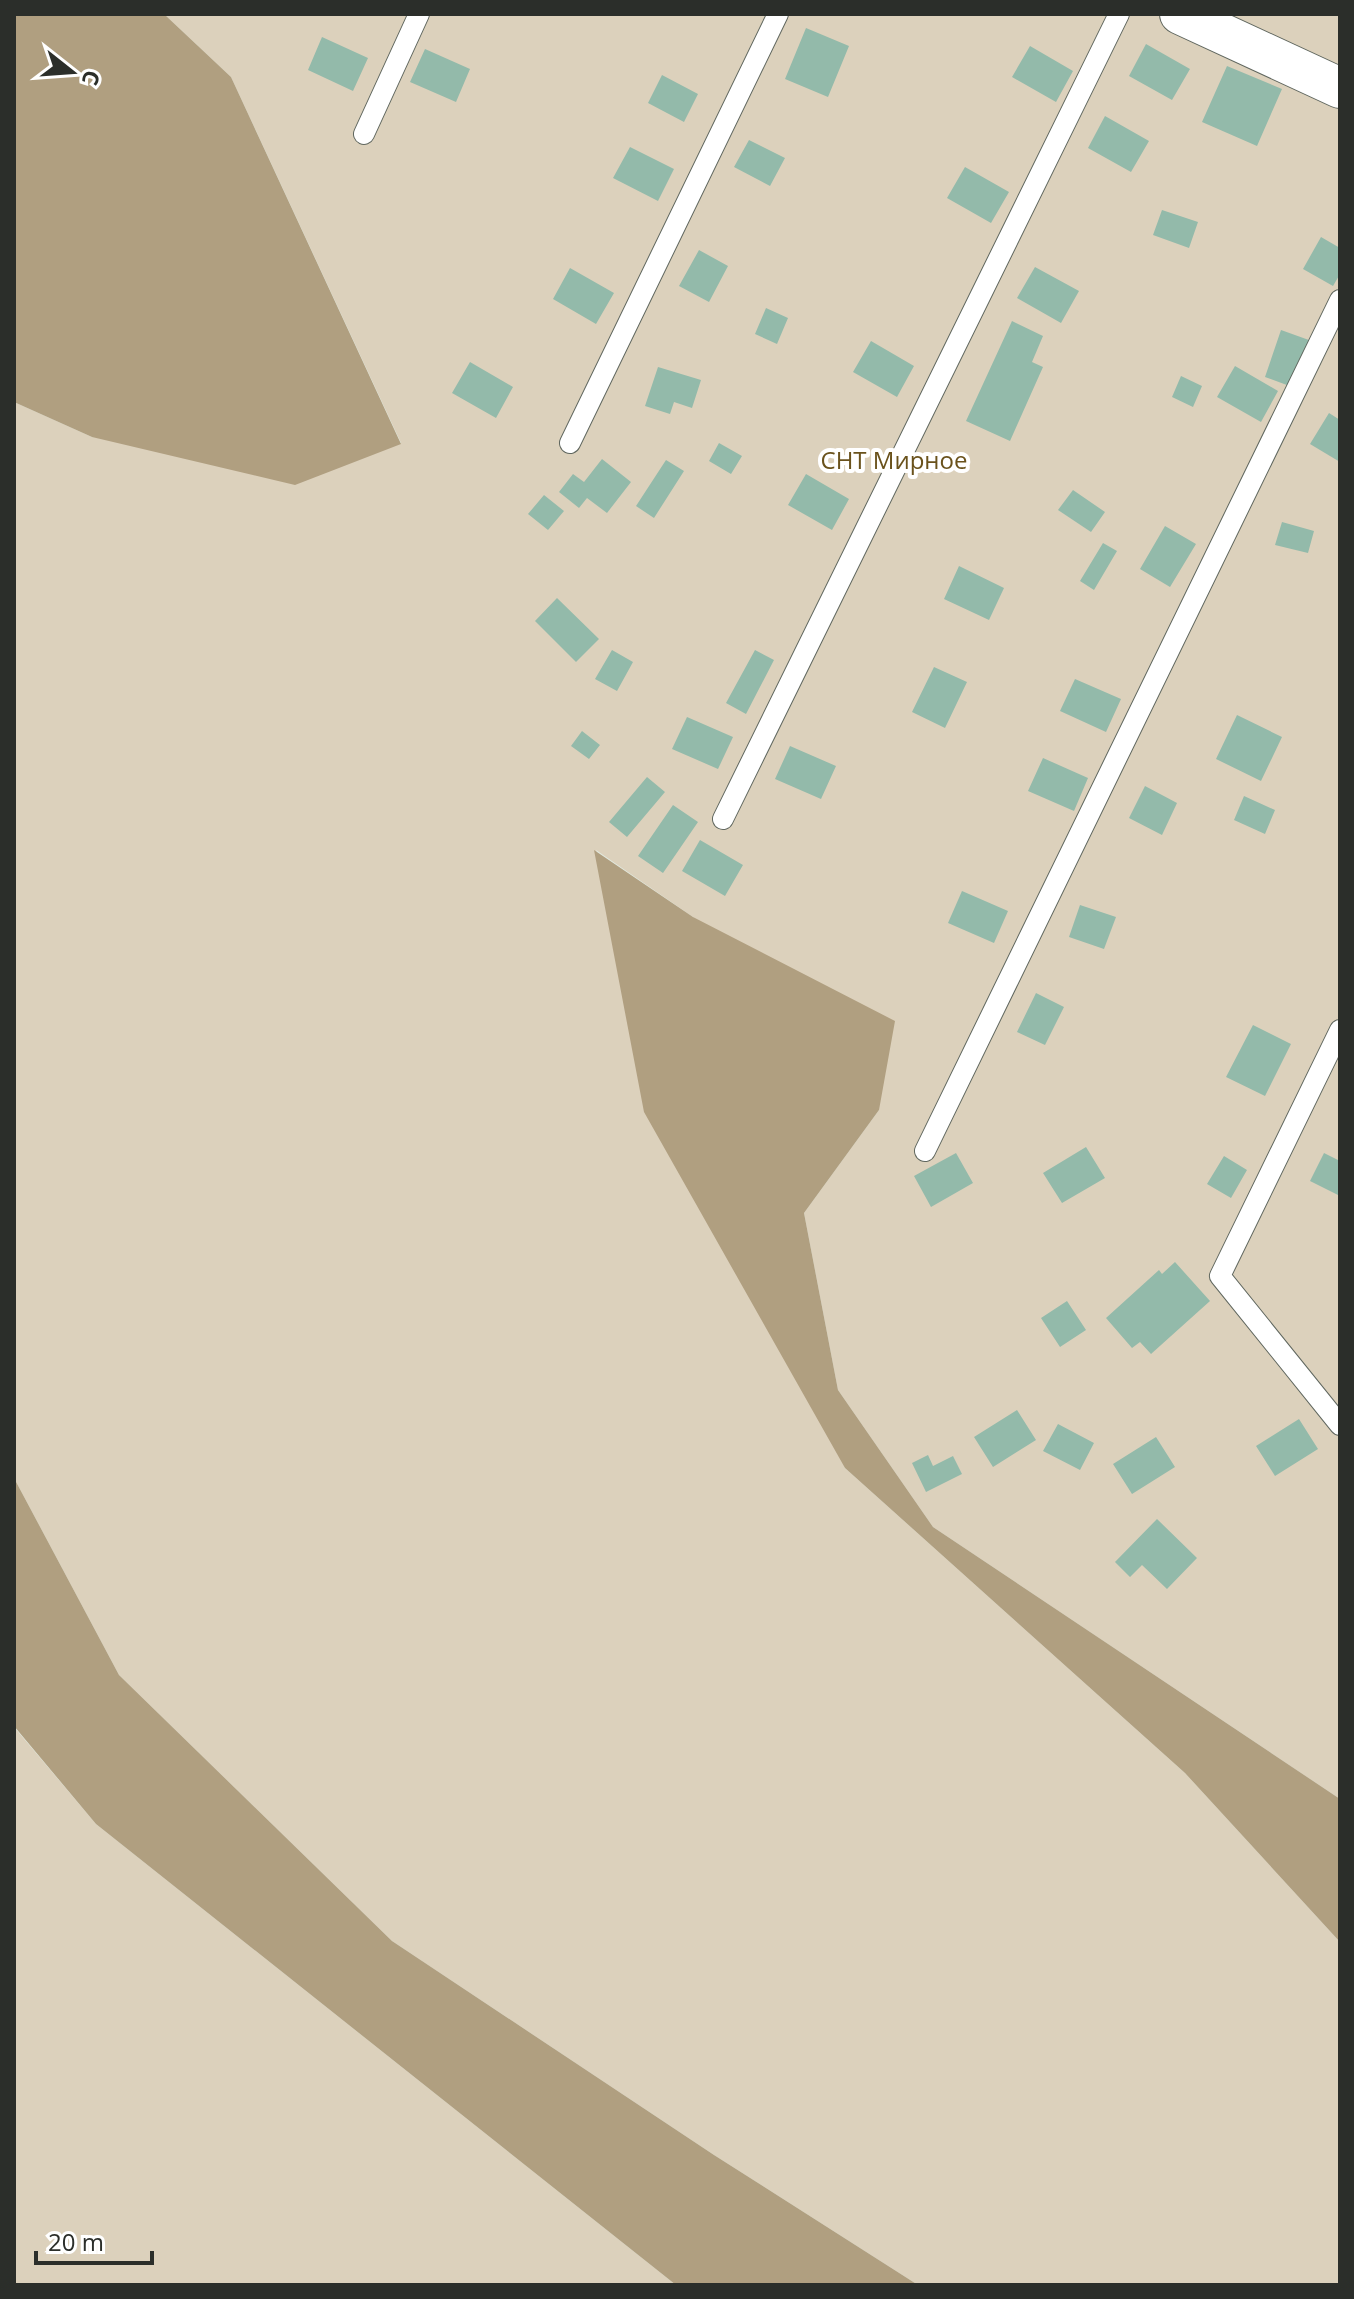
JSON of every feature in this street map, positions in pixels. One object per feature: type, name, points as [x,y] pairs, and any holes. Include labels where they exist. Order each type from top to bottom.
[{"type":"street","points":[[1180,14],[1340,88]]},
{"type":"lane","points":[[364,134],[419,14]]},
{"type":"lane","points":[[570,443],[778,14]]},
{"type":"lane","points":[[723,819],[1119,14]]},
{"type":"lane","points":[[925,1151],[1340,300]]},
{"type":"lane","points":[[1340,1030],[1220,1276],[1340,1425]]},
{"type":"green space","name":"СНТ Мирное","points":[[164,14],[1340,14],[1340,1799],[933,1527],[838,1390],[804,1213],[879,1110],[693,917],[596,850],[845,1468],[1185,1773],[1340,1942],[1340,2285],[918,2285],[714,2155],[392,1941],[119,1675],[14,1478],[14,402],[92,437],[401,443],[231,77]]},
{"type":"green space","points":[[14,1727],[96,1824],[676,2285],[14,2285]]},
{"type":"shaded area","points":[[14,14],[164,14],[231,77],[401,444],[295,485],[92,437],[14,402]]},
{"type":"shaded area","points":[[594,850],[693,917],[895,1021],[879,1110],[804,1213],[838,1390],[933,1527],[1340,1799],[1340,1942],[1185,1773],[845,1468],[644,1112]]},
{"type":"shaded area","points":[[14,1478],[119,1675],[392,1941],[714,2155],[918,2285],[676,2285],[96,1824],[14,1726]]},
{"type":"building","points":[[806,28],[849,46],[828,97],[785,79]]},
{"type":"building","points":[[322,37],[368,58],[353,91],[308,70]]},
{"type":"building","points":[[1146,44],[1190,69],[1172,100],[1129,76]]},
{"type":"building","points":[[1030,46],[1073,71],[1056,102],[1012,77]]},
{"type":"building","points":[[425,49],[470,69],[456,102],[410,82]]},
{"type":"building","points":[[1227,66],[1282,89],[1257,146],[1202,122]]},
{"type":"building","points":[[662,75],[698,94],[684,122],[648,103]]},
{"type":"building","points":[[1105,116],[1149,141],[1131,172],[1088,148]]},
{"type":"building","points":[[749,140],[785,158],[770,186],[734,167]]},
{"type":"building","points":[[630,147],[674,169],[658,201],[613,178]]},
{"type":"building","points":[[965,167],[1009,192],[991,223],[947,198]]},
{"type":"building","points":[[1162,210],[1198,222],[1189,248],[1153,235]]},
{"type":"building","points":[[1321,237],[1340,248],[1340,274],[1333,286],[1303,269]]},
{"type":"building","points":[[699,250],[728,266],[709,302],[679,286]]},
{"type":"building","points":[[1035,267],[1079,291],[1061,323],[1017,298]]},
{"type":"building","points":[[570,268],[614,293],[596,324],[553,299]]},
{"type":"building","points":[[766,308],[788,318],[777,344],[755,334]]},
{"type":"building","points":[[1012,321],[1043,336],[1032,362],[1043,367],[1010,441],[966,421]]},
{"type":"building","points":[[1281,330],[1320,344],[1303,391],[1265,377]]},
{"type":"building","points":[[871,341],[914,366],[897,397],[853,372]]},
{"type":"building","points":[[470,362],[513,387],[496,418],[452,393]]},
{"type":"building","points":[[1235,366],[1278,391],[1261,422],[1217,397]]},
{"type":"building","points":[[658,367],[701,380],[692,408],[674,402],[670,414],[645,406]]},
{"type":"building","points":[[1181,376],[1202,386],[1193,407],[1172,397]]},
{"type":"building","points":[[1329,413],[1340,420],[1340,462],[1310,444]]},
{"type":"building","points":[[719,443],[742,456],[731,474],[709,461]]},
{"type":"building","points":[[602,459],[631,482],[607,513],[587,498],[579,508],[559,492],[573,474],[584,482]]},
{"type":"building","points":[[666,460],[684,471],[654,518],[636,506]]},
{"type":"building","points":[[806,474],[849,499],[832,530],[788,505]]},
{"type":"building","points":[[1073,490],[1105,512],[1091,532],[1058,510]]},
{"type":"building","points":[[544,495],[564,511],[548,530],[528,514]]},
{"type":"building","points":[[1282,522],[1314,531],[1308,553],[1275,545]]},
{"type":"building","points":[[1165,526],[1196,544],[1170,587],[1140,569]]},
{"type":"building","points":[[1103,543],[1117,551],[1094,590],[1080,581]]},
{"type":"building","points":[[959,566],[1004,588],[989,620],[944,599]]},
{"type":"building","points":[[557,598],[599,639],[576,662],[535,621]]},
{"type":"building","points":[[612,650],[633,662],[617,691],[595,679]]},
{"type":"building","points":[[755,650],[774,660],[746,714],[726,703]]},
{"type":"building","points":[[934,667],[967,682],[945,728],[912,712]]},
{"type":"building","points":[[1075,679],[1121,699],[1106,732],[1060,711]]},
{"type":"building","points":[[1237,715],[1282,737],[1261,781],[1216,759]]},
{"type":"building","points":[[687,717],[733,737],[718,769],[672,749]]},
{"type":"building","points":[[582,731],[600,745],[589,759],[571,746]]},
{"type":"building","points":[[790,746],[836,766],[821,799],[775,779]]},
{"type":"building","points":[[1043,758],[1088,778],[1074,811],[1028,791]]},
{"type":"building","points":[[647,777],[665,792],[627,837],[609,822]]},
{"type":"building","points":[[1145,786],[1177,803],[1162,835],[1129,818]]},
{"type":"building","points":[[1244,796],[1275,810],[1265,834],[1234,820]]},
{"type":"building","points":[[673,805],[698,822],[663,873],[638,856]]},
{"type":"building","points":[[700,840],[743,865],[725,896],[682,871]]},
{"type":"building","points":[[962,891],[1008,911],[994,943],[948,923]]},
{"type":"building","points":[[1080,905],[1116,917],[1104,949],[1069,937]]},
{"type":"building","points":[[1036,993],[1064,1007],[1045,1045],[1017,1032]]},
{"type":"building","points":[[1253,1025],[1291,1044],[1265,1096],[1226,1077]]},
{"type":"building","points":[[1086,1147],[1105,1178],[1062,1203],[1043,1173]]},
{"type":"building","points":[[956,1153],[973,1183],[931,1207],[914,1176]]},
{"type":"building","points":[[1324,1153],[1340,1161],[1340,1196],[1310,1181]]},
{"type":"building","points":[[1224,1156],[1247,1170],[1231,1198],[1207,1184]]},
{"type":"building","points":[[1175,1262],[1210,1301],[1151,1354],[1140,1342],[1132,1348],[1106,1318],[1159,1270],[1162,1274]]},
{"type":"building","points":[[1067,1301],[1086,1330],[1060,1347],[1041,1318]]},
{"type":"building","points":[[1017,1410],[1036,1440],[993,1467],[974,1437]]},
{"type":"building","points":[[1299,1419],[1318,1449],[1275,1476],[1256,1446]]},
{"type":"building","points":[[1058,1424],[1094,1443],[1080,1470],[1043,1451]]},
{"type":"building","points":[[1156,1437],[1175,1467],[1132,1494],[1113,1464]]},
{"type":"building","points":[[928,1455],[933,1466],[953,1456],[962,1474],[926,1492],[912,1463]]},
{"type":"building","points":[[1157,1519],[1197,1558],[1167,1589],[1142,1565],[1130,1577],[1115,1562]]}]
